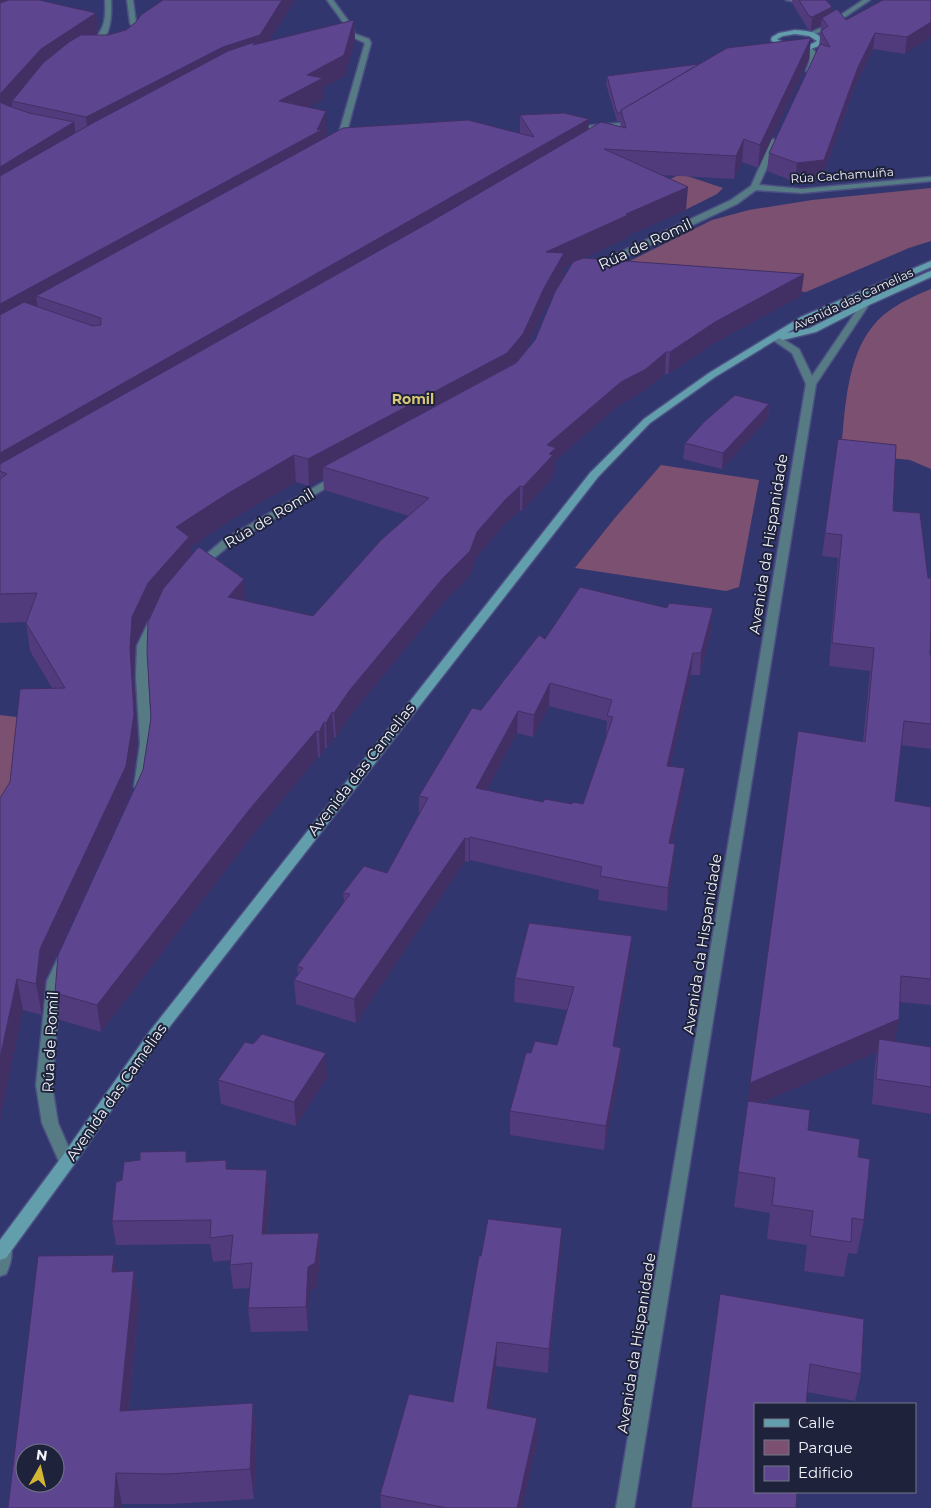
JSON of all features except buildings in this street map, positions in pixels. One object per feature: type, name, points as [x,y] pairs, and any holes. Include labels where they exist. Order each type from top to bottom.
[{"type":"main road","points":[[767,44],[777,43],[787,46],[809,47],[819,44],[822,40],[810,34],[795,32],[781,34],[774,38],[777,43]]},
{"type":"main road","points":[[606,135],[626,123]]},
{"type":"main road","name":"Avenida das Camelias","points":[[2,1251],[67,1162],[154,1035],[594,475],[647,421],[712,375],[776,338],[804,319],[931,264]]},
{"type":"main road","name":"Avenida das Camelias","points":[[776,338],[813,330],[866,303],[931,274]]},
{"type":"street","points":[[100,50],[83,50],[98,40],[107,30],[108,0]]},
{"type":"street","points":[[130,0],[133,23],[139,33],[132,42]]},
{"type":"street","points":[[330,0],[346,22],[348,35],[367,40],[368,43],[342,136],[350,144]]},
{"type":"street","points":[[789,0],[796,0]]},
{"type":"street","points":[[810,34],[825,28],[867,0]]},
{"type":"street","points":[[806,76],[814,60],[814,54],[809,47]]},
{"type":"street","points":[[566,129],[626,123]]},
{"type":"street","points":[[754,187],[778,137]]},
{"type":"street","name":"Rúa Cachamuíña","points":[[754,187],[802,191],[931,179]]},
{"type":"street","name":"Rúa de Romil","points":[[585,272],[734,202],[754,187]]},
{"type":"street","name":"Avenida da Hispanidade","points":[[625,1508],[811,384],[825,367],[853,318],[866,303]]},
{"type":"street","points":[[776,338],[796,351],[811,384]]},
{"type":"street","name":"Rúa de Romil","points":[[192,572],[227,542],[296,499],[353,469]]},
{"type":"street","points":[[138,796],[146,744],[142,646],[159,612]]},
{"type":"street","name":"Rúa de Romil","points":[[66,954],[54,980],[44,1085],[50,1124],[67,1162]]},
{"type":"street","points":[[0,1269],[2,1251]]},
{"type":"green space","points":[[681,174],[723,188],[717,194],[685,210],[668,180]]},
{"type":"green space","points":[[931,188],[931,241],[909,248],[806,292],[606,273],[712,220],[749,210],[812,200]]},
{"type":"green space","points":[[931,289],[931,469],[910,460],[841,453],[851,373],[857,354],[866,336],[877,321],[893,308]]},
{"type":"green space","points":[[661,465],[759,480],[739,587],[726,591],[575,568]]},
{"type":"green space","points":[[0,715],[25,718],[0,839]]},
{"type":"district","name":"Romil","points":[[413,399]]}]
